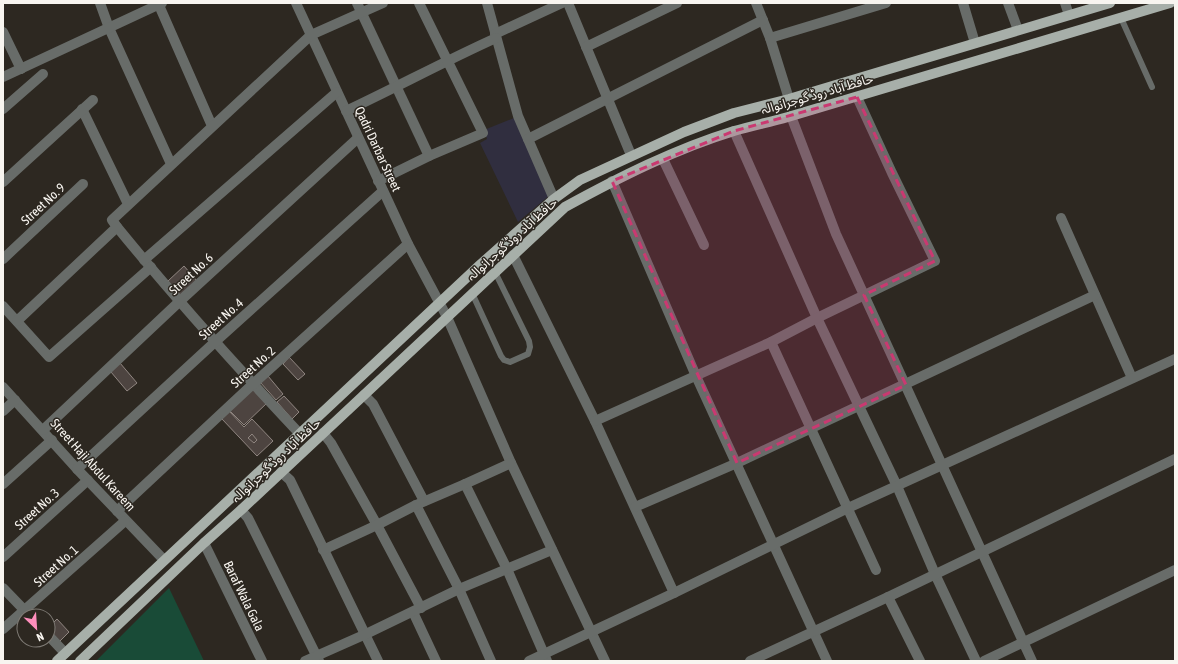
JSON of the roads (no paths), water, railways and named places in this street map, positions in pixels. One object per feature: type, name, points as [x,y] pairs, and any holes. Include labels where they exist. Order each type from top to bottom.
[{"type":"main road","name":"حافظ آباد روڈ گوجرانوالہ","points":[[57,661],[481,264],[554,199],[580,180],[631,155],[684,132],[734,113],[789,99],[1110,3]]},
{"type":"main road","name":"حافظ آباد روڈ گوجرانوالہ","points":[[80,661],[204,543],[565,207],[612,182],[663,159],[734,131],[857,97],[1170,3]]},
{"type":"street","points":[[100,3],[109,28],[171,164]]},
{"type":"street","points":[[3,77],[160,3],[212,126]]},
{"type":"street","name":"Qadri Darbar Street","points":[[296,3],[408,244],[447,317],[511,463],[605,661]]},
{"type":"street","points":[[357,3],[429,156]]},
{"type":"street","points":[[299,433],[253,384],[147,264],[112,220],[311,36],[383,3]]},
{"type":"street","points":[[378,181],[429,156],[482,133],[419,3]]},
{"type":"street","points":[[487,3],[518,116],[554,199]]},
{"type":"street","points":[[346,111],[397,87],[447,60],[562,3]]},
{"type":"street","points":[[568,3],[631,155]]},
{"type":"street","points":[[586,47],[677,3]]},
{"type":"street","points":[[756,3],[770,38],[789,99]]},
{"type":"street","points":[[770,38],[886,3]]},
{"type":"street","points":[[963,3],[975,43]]},
{"type":"street","points":[[1008,3],[1018,30]]},
{"type":"street","points":[[1065,3],[1070,15]]},
{"type":"street","points":[[528,139],[763,20]]},
{"type":"street","points":[[3,32],[21,69]]},
{"type":"street","points":[[3,109],[43,74]]},
{"type":"street","points":[[3,306],[49,357],[147,264],[337,92]]},
{"type":"street","points":[[595,421],[771,342],[935,261],[857,97]]},
{"type":"street","points":[[3,182],[93,100]]},
{"type":"street","points":[[82,109],[128,204]]},
{"type":"street","points":[[791,116],[836,234],[1032,661]]},
{"type":"street","points":[[734,131],[817,318],[860,406],[935,574],[976,661]]},
{"type":"street","name":"Street No. 6","points":[[43,430],[180,301],[358,138]]},
{"type":"street","points":[[663,159],[704,244]]},
{"type":"street","points":[[612,182],[696,376],[827,661]]},
{"type":"street","name":"Street No. 9","points":[[3,259],[83,184]]},
{"type":"street","name":"Street No. 4","points":[[77,469],[216,341],[383,191]]},
{"type":"street","points":[[1061,218],[1132,378]]},
{"type":"street","points":[[17,321],[117,227]]},
{"type":"street","name":"Street No. 2","points":[[117,511],[253,384],[408,244]]},
{"type":"street","points":[[513,255],[595,421],[674,593]]},
{"type":"street","points":[[635,507],[811,429],[1095,295]]},
{"type":"street","points":[[771,342],[876,570]]},
{"type":"street","points":[[529,661],[545,657],[591,631],[674,593],[848,508],[1175,358]]},
{"type":"street","name":"Street Haji Abdul Kareem","points":[[3,387],[125,521],[164,560]]},
{"type":"street","points":[[364,395],[373,404],[420,503],[491,661]]},
{"type":"street","points":[[3,411],[15,400]]},
{"type":"street","points":[[323,433],[331,443],[377,525],[417,610],[436,661]]},
{"type":"street","points":[[3,484],[52,440]]},
{"type":"street","points":[[750,661],[888,597],[1175,459]]},
{"type":"street","points":[[323,550],[420,503],[511,463]]},
{"type":"street","points":[[281,472],[290,480],[378,661]]},
{"type":"street","name":"Street No. 3","points":[[3,556],[88,480]]},
{"type":"street","points":[[465,484],[507,569],[545,657]]},
{"type":"street","points":[[241,510],[248,518],[318,658]]},
{"type":"street","name":"Street No. 1","points":[[33,608],[125,521]]},
{"type":"street","name":"Baraf Wala Gala","points":[[204,543],[262,661]]},
{"type":"street","points":[[305,661],[318,658],[459,589],[552,550]]},
{"type":"street","points":[[984,661],[1175,570]]},
{"type":"street","points":[[3,588],[23,608]]},
{"type":"street","points":[[888,597],[920,661]]},
{"type":"street","name":"Street No. 1","points":[[3,629],[16,621]]},
{"type":"street","points":[[56,643],[65,653]]},
{"type":"lane","points":[[1121,18],[1152,87]]},
{"type":"lane","points":[[472,293],[504,360],[510,362],[528,354],[530,347],[529,341],[495,272]]}]
